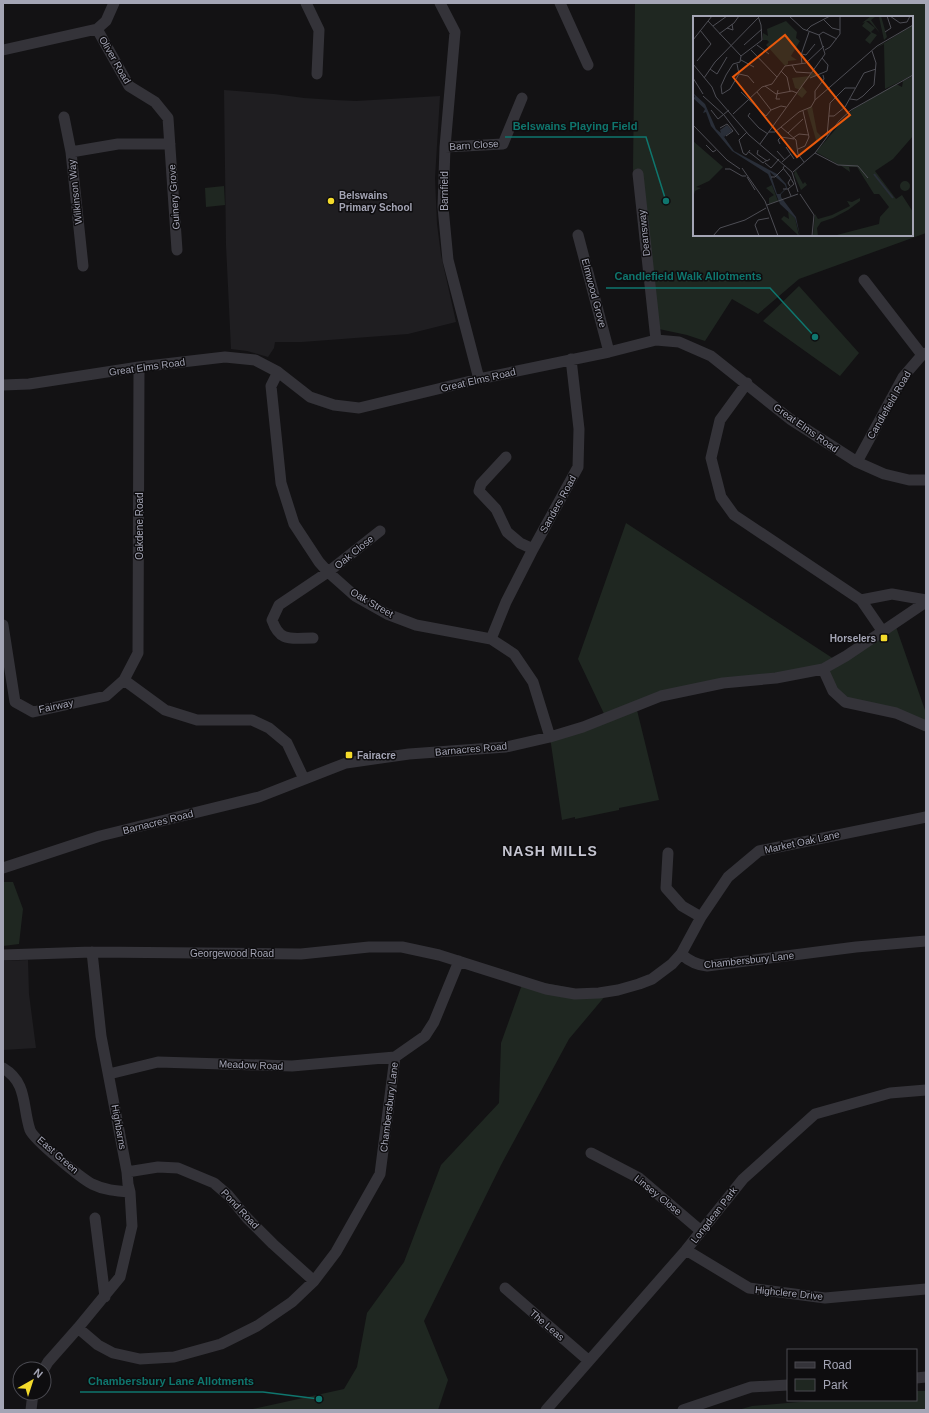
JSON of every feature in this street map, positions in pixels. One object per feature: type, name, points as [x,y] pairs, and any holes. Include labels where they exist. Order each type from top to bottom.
[{"type":"street","name":"Oliver Road","points":[[3,50],[97,29],[106,21],[114,3]]},
{"type":"street","points":[[306,3],[319,30],[317,74]]},
{"type":"street","name":"Barnfield","points":[[440,3],[455,32],[445,146],[443,207],[448,260],[478,380]]},
{"type":"street","points":[[560,3],[588,65]]},
{"type":"street","name":"Oliver Road","points":[[97,29],[128,86],[155,102]]},
{"type":"street","name":"Barn Close","points":[[445,146],[503,144],[522,98]]},
{"type":"street","name":"Guinery Grove","points":[[155,102],[168,118],[177,250]]},
{"type":"street","name":"Wilkinson Way","points":[[64,117],[71,152],[83,266]]},
{"type":"street","points":[[71,152],[118,144],[170,144]]},
{"type":"street","name":"Deansway","points":[[638,174],[656,340]]},
{"type":"street","name":"Elmwood Grove","points":[[578,235],[609,352]]},
{"type":"street","points":[[864,280],[924,354]]},
{"type":"street","name":"Great Elms Road","points":[[3,385],[29,384],[139,367],[225,356],[255,360],[278,372],[310,397],[334,405],[359,408],[571,359],[609,352],[656,340],[679,342],[711,356],[747,383],[790,419],[857,462],[884,474],[909,480],[926,480]]},
{"type":"street","name":"Candlefield Road","points":[[857,462],[903,377],[924,354]]},
{"type":"street","name":"Sanders Road","points":[[491,639],[506,602],[578,467],[579,429],[571,359]]},
{"type":"street","name":"Oakdene Road","points":[[124,680],[138,653],[139,367]]},
{"type":"street","name":"Oak Street","points":[[278,372],[271,386],[281,483],[294,524],[319,562],[355,596],[387,614],[416,625],[491,639],[514,654],[533,682],[550,737]]},
{"type":"street","points":[[747,383],[720,420],[711,458],[721,497],[734,516],[860,600],[883,632]]},
{"type":"street","points":[[506,457],[481,484],[479,491],[496,509],[507,532],[520,543],[533,549]]},
{"type":"street","name":"Oak Close","points":[[313,638],[286,638],[276,631],[272,620],[279,605],[328,572],[380,531]]},
{"type":"street","points":[[860,600],[892,594],[926,601]]},
{"type":"street","name":"Barnacres Road","points":[[3,868],[100,836],[259,797],[346,763],[409,754],[506,747],[550,737],[583,727],[662,696],[723,683],[776,678],[822,669],[846,656],[883,632],[926,601]]},
{"type":"street","name":"Fairway","points":[[3,625],[15,702],[33,712],[106,696],[124,680]]},
{"type":"street","points":[[822,669],[833,691],[845,702],[896,713],[926,726]]},
{"type":"street","points":[[124,680],[165,710],[197,720],[252,720],[269,728],[287,743],[304,779]]},
{"type":"street","name":"Market Oak Lane","points":[[681,954],[701,918],[728,877],[759,851],[926,817]]},
{"type":"street","points":[[668,853],[666,888],[682,906],[701,918]]},
{"type":"street","name":"Chambersbury Lane","points":[[681,954],[691,962],[707,966],[856,947],[926,941]]},
{"type":"street","name":"Georgewood Road","points":[[3,955],[92,952],[307,954],[383,946],[420,950],[459,961]]},
{"type":"street","name":"Highbarns","points":[[78,1328],[120,1277],[132,1226],[127,1172],[101,1036],[92,952]]},
{"type":"street","points":[[459,961],[546,989],[575,994],[599,993],[618,990],[639,984],[652,979],[664,971],[681,954]]},
{"type":"street","name":"Chambersbury Lane","points":[[78,1328],[98,1345],[113,1353],[140,1358],[174,1358],[221,1344],[256,1326],[292,1302],[314,1281],[336,1252],[380,1174],[395,1057],[425,1036],[434,1022],[459,961]]},
{"type":"street","name":"Meadow Road","points":[[109,1074],[158,1062],[292,1066],[395,1057]]},
{"type":"street","name":"East Green","points":[[3,1068],[20,1084],[31,1131],[46,1148],[91,1184],[112,1191],[130,1192]]},
{"type":"street","name":"Longdean Park","points":[[546,1410],[686,1250],[743,1179],[815,1114],[890,1093],[926,1090]]},
{"type":"street","name":"Linsey Close","points":[[592,1153],[639,1178],[701,1231]]},
{"type":"street","name":"Pond Road","points":[[127,1172],[158,1167],[178,1168],[214,1183],[228,1195],[274,1244],[314,1281]]},
{"type":"street","points":[[96,1218],[105,1297]]},
{"type":"street","name":"Highclere Drive","points":[[686,1250],[749,1288],[826,1298],[926,1289]]},
{"type":"street","name":"The Leas","points":[[504,1288],[589,1361]]},
{"type":"street","points":[[49,1361],[78,1328]]},
{"type":"street","points":[[683,1410],[751,1388],[787,1385]]},
{"type":"shaded area","name":"Belswains Primary School","points":[[224,90],[304,98],[356,101],[440,96],[435,178],[437,224],[441,255],[456,322],[408,334],[302,342],[275,342],[274,348],[268,357],[247,351],[231,349],[226,245]]},
{"type":"shaded area","points":[[28,960],[29,994],[36,1048],[3,1050],[3,961]]},
{"type":"green space","points":[[635,3],[926,3],[926,233],[799,279],[758,314],[732,299],[705,341],[687,335],[659,329],[633,169]]},
{"type":"green space","points":[[224,186],[225,205],[206,207],[205,188]]},
{"type":"green space","points":[[799,286],[859,353],[840,376],[763,321]]},
{"type":"green space","points":[[626,523],[837,661],[895,624],[926,713],[926,726],[845,702],[822,669],[723,683],[636,706],[659,800],[619,808],[619,810],[575,819],[575,817],[562,820],[550,737],[606,718],[578,659]]},
{"type":"green space","points":[[3,882],[13,882],[23,909],[19,944],[3,946]]},
{"type":"green space","points":[[524,979],[606,995],[569,1039],[501,1165],[424,1321],[448,1380],[438,1410],[248,1410],[344,1389],[357,1367],[367,1313],[404,1262],[441,1165],[499,1103],[501,1043]]},
{"type":"green space","points":[[917,1391],[926,1391],[926,1410],[738,1410],[752,1406],[810,1401],[917,1401]]},
{"type":"place","name":"Belswains Primary School","points":[[331,201]]},
{"type":"place","name":"Belswains Playing Field","points":[[666,201]]},
{"type":"place","name":"Candlefield Walk Allotments","points":[[815,337]]},
{"type":"place","name":"Horselers","points":[[884,638]]},
{"type":"place","name":"Fairacre","points":[[349,755]]},
{"type":"place","name":"Chambersbury Lane Allotments","points":[[319,1399]]},
{"type":"district","name":"NASH MILLS","points":[[550,851]]}]
